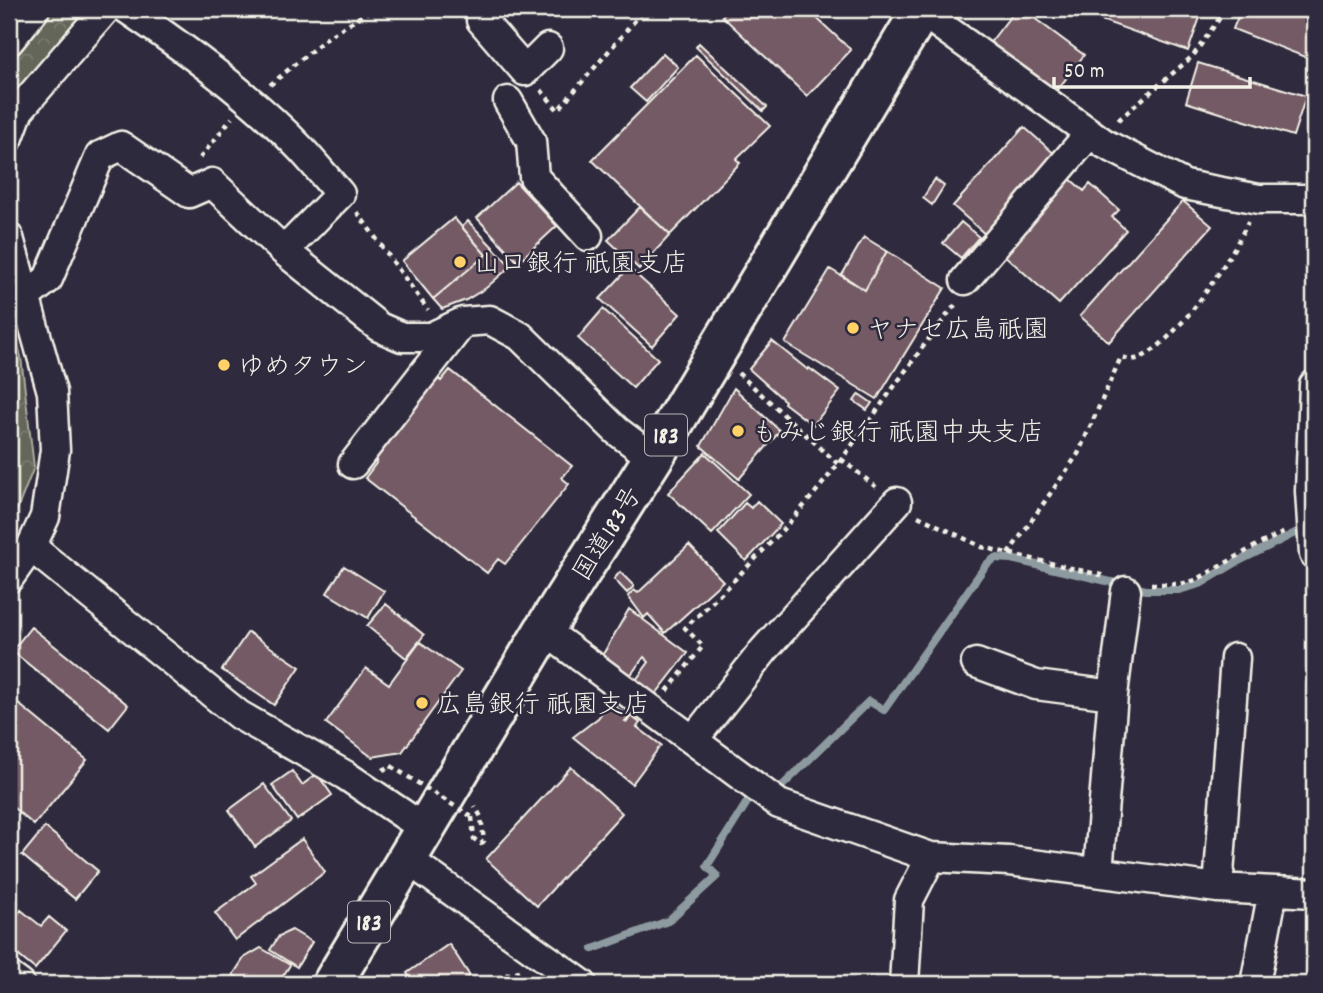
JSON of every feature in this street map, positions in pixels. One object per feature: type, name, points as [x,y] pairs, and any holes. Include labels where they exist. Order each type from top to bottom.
[{"type":"highway","name":"国道183号","points":[[332,984],[544,630],[653,458],[920,10]]},
{"type":"street","points":[[9,40],[35,9]]},
{"type":"street","points":[[9,137],[19,110],[106,9]]},
{"type":"street","points":[[127,9],[186,49],[250,102],[299,147],[340,194],[285,251]]},
{"type":"street","points":[[491,9],[481,20],[525,71],[548,48]]},
{"type":"street","points":[[920,10],[1093,136],[1185,185],[1259,199],[1314,199]]},
{"type":"street","points":[[508,101],[531,141],[534,177],[588,236]]},
{"type":"street","points":[[964,288],[1093,136]]},
{"type":"street","points":[[24,298],[48,279],[100,156],[121,146],[189,193],[212,183],[285,251],[379,327],[402,337],[431,337],[463,322],[490,320],[520,336],[617,431],[653,458]]},
{"type":"street","points":[[9,238],[52,392],[55,450],[45,517],[18,549],[9,578]]},
{"type":"street","points":[[353,464],[463,322]]},
{"type":"street","points":[[1314,385],[1310,491],[1314,554]]},
{"type":"street","points":[[694,740],[764,650],[897,502]]},
{"type":"street","points":[[18,549],[239,715],[345,775],[416,844],[582,984]]},
{"type":"street","points":[[1098,872],[1113,695],[1128,584]]},
{"type":"street","points":[[544,630],[779,804],[931,857],[1009,861],[1218,888],[1314,893]]},
{"type":"street","points":[[1218,888],[1235,658]]},
{"type":"street","points":[[976,663],[1036,685],[1113,695]]},
{"type":"street","points":[[904,984],[909,900],[931,857]]},
{"type":"street","points":[[1255,984],[1273,891]]},
{"type":"street","points":[[9,976],[20,984]]},
{"type":"path","points":[[525,71],[558,110],[645,9]]},
{"type":"path","points":[[1093,136],[1193,56],[1226,9]]},
{"type":"path","points":[[340,194],[351,204],[434,319]]},
{"type":"path","points":[[1259,199],[1240,239],[1184,321],[1142,357],[1121,357],[1078,454],[1009,554],[1128,584],[1181,584],[1196,580],[1257,545],[1312,523]]},
{"type":"path","points":[[652,709],[703,646],[685,628],[785,527],[838,464],[964,288]]},
{"type":"path","points":[[735,370],[838,464]]},
{"type":"path","points":[[391,765],[472,817],[474,839],[481,844],[484,841],[481,817],[474,804]]},
{"type":"path","points":[[477,984],[520,971]]},
{"type":"green space","points":[[40,9],[93,9],[9,128],[9,52]]},
{"type":"green space","points":[[9,309],[21,357],[34,467],[9,530]]},
{"type":"building","points":[[729,9],[807,9],[851,50],[807,96],[722,16]]},
{"type":"building","points":[[1016,9],[1022,9],[1084,55],[1055,93],[989,44]]},
{"type":"building","points":[[1086,9],[1203,9],[1188,51],[1084,14]]},
{"type":"building","points":[[1241,9],[1284,9],[1314,21],[1314,48],[1310,59],[1233,29]]},
{"type":"building","points":[[699,43],[767,107],[763,111],[696,47]]},
{"type":"building","points":[[663,53],[678,67],[646,102],[630,88]]},
{"type":"building","points":[[696,55],[770,126],[736,159],[740,163],[670,235],[592,160]]},
{"type":"building","points":[[1198,63],[1306,96],[1293,136],[1186,102]]},
{"type":"building","points":[[1024,127],[1057,156],[986,235],[953,206]]},
{"type":"building","points":[[1069,178],[1084,191],[1090,184],[1119,210],[1112,217],[1126,230],[1059,304],[1002,253]]},
{"type":"building","points":[[935,179],[944,186],[932,205],[923,198]]},
{"type":"building","points":[[516,182],[557,226],[518,262],[477,218]]},
{"type":"building","points":[[1183,201],[1212,226],[1109,342],[1080,316]]},
{"type":"building","points":[[640,207],[670,235],[639,269],[608,240]]},
{"type":"building","points":[[454,218],[486,255],[433,299],[402,261]]},
{"type":"building","points":[[468,221],[511,266],[486,288],[466,300],[442,309],[433,299],[486,255],[462,227]]},
{"type":"building","points":[[961,222],[979,237],[961,258],[943,243]]},
{"type":"building","points":[[864,237],[887,251],[865,290],[842,275]]},
{"type":"building","points":[[887,251],[945,288],[877,399],[785,343],[830,269],[865,290]]},
{"type":"building","points":[[629,268],[680,314],[652,346],[600,299]]},
{"type":"building","points":[[603,309],[658,359],[633,388],[578,338]]},
{"type":"building","points":[[772,341],[840,391],[813,425],[784,403],[785,401],[749,369]]},
{"type":"building","points":[[423,367],[441,381],[450,370],[572,466],[562,478],[569,484],[505,564],[498,559],[487,573],[365,478],[377,462],[359,448]]},
{"type":"building","points":[[734,388],[780,431],[739,479],[701,446]]},
{"type":"building","points":[[859,394],[872,403],[867,410],[854,401]]},
{"type":"building","points":[[705,453],[749,494],[712,534],[668,493]]},
{"type":"building","points":[[757,501],[781,524],[746,561],[718,533],[745,503],[751,508]]},
{"type":"building","points":[[689,545],[723,581],[665,633],[648,614],[644,618],[628,596],[634,590],[638,593]]},
{"type":"building","points":[[344,566],[384,591],[368,618],[327,593]]},
{"type":"building","points":[[620,572],[634,586],[627,593],[614,579]]},
{"type":"building","points":[[386,604],[424,635],[406,658],[367,626]]},
{"type":"building","points":[[629,609],[688,653],[655,695],[636,680],[649,662],[644,657],[629,677],[602,656]]},
{"type":"building","points":[[31,627],[128,705],[109,729],[12,651]]},
{"type":"building","points":[[248,632],[300,667],[274,705],[222,670]]},
{"type":"building","points":[[420,642],[461,671],[402,752],[372,757],[326,723],[366,668],[389,684]]},
{"type":"building","points":[[9,696],[87,760],[34,825],[9,804]]},
{"type":"building","points":[[611,703],[629,717],[625,721],[631,716],[640,723],[637,727],[661,745],[632,784],[573,737],[598,718]]},
{"type":"building","points":[[571,767],[622,813],[537,906],[486,859]]},
{"type":"building","points":[[292,771],[302,785],[317,774],[332,795],[297,820],[272,785]]},
{"type":"building","points":[[264,784],[291,821],[255,847],[229,810]]},
{"type":"building","points":[[45,827],[98,871],[75,899],[22,855]]},
{"type":"building","points":[[302,839],[325,872],[235,940],[215,913],[256,883],[251,876]]},
{"type":"building","points":[[21,910],[41,926],[49,917],[66,931],[35,969],[9,948],[9,925]]},
{"type":"building","points":[[292,930],[312,942],[297,967],[270,950],[279,936]]},
{"type":"building","points":[[449,944],[470,976],[458,984],[414,984],[407,973]]},
{"type":"building","points":[[261,948],[290,965],[278,984],[248,984],[233,975],[244,958]]},
{"type":"waterway","points":[[776,792],[869,701],[884,710],[986,565],[995,558],[1011,559],[1146,590],[1179,590],[1200,584],[1301,530]]},
{"type":"waterway","points":[[593,949],[668,921],[717,876],[707,866],[751,796]]},
{"type":"place","name":"山口銀行 祇園支店","points":[[460,262]]},
{"type":"place","name":"ヤナセ広島祇園","points":[[853,328]]},
{"type":"place","name":"ゆめタウン","points":[[224,365]]},
{"type":"place","name":"もみじ銀行 祇園中央支店","points":[[738,431]]},
{"type":"place","name":"広島銀行 祇園支店","points":[[422,703]]}]
